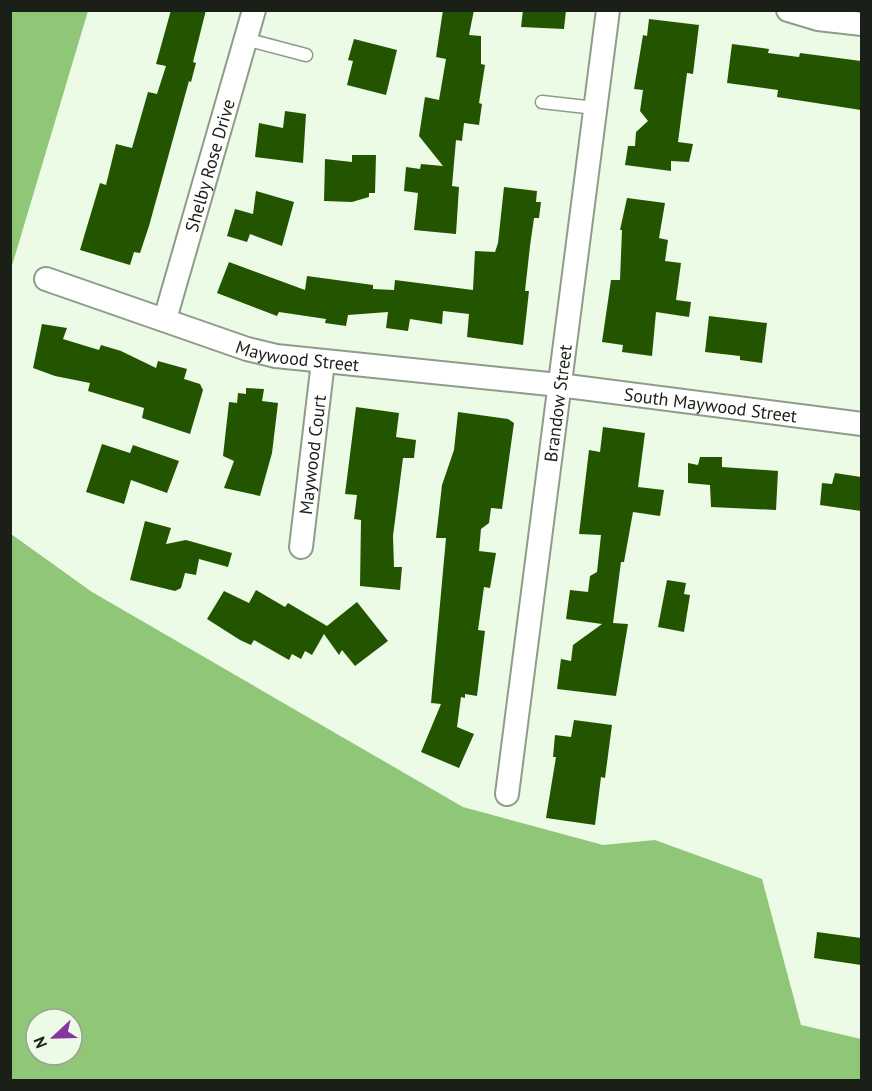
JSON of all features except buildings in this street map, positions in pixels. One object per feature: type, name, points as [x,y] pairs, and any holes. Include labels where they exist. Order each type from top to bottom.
[{"type":"street","name":"Shelby Rose Drive","points":[[165,319],[254,10]]},
{"type":"street","name":"Brandow Street","points":[[507,794],[608,10]]},
{"type":"street","points":[[788,10],[818,19],[861,24]]},
{"type":"street","name":"Maywood Street","points":[[46,279],[248,349],[322,362],[559,384]]},
{"type":"street","name":"Maywood Court","points":[[301,546],[322,362]]},
{"type":"street","name":"South Maywood Street","points":[[559,384],[861,424]]},
{"type":"lane","points":[[245,39],[306,55]]},
{"type":"lane","points":[[542,102],[595,108]]},
{"type":"green space","points":[[10,11],[88,11],[11,269]]},
{"type":"green space","points":[[11,534],[92,592],[463,807],[603,845],[655,840],[762,879],[801,1025],[861,1039],[861,1080],[11,1080]]}]
